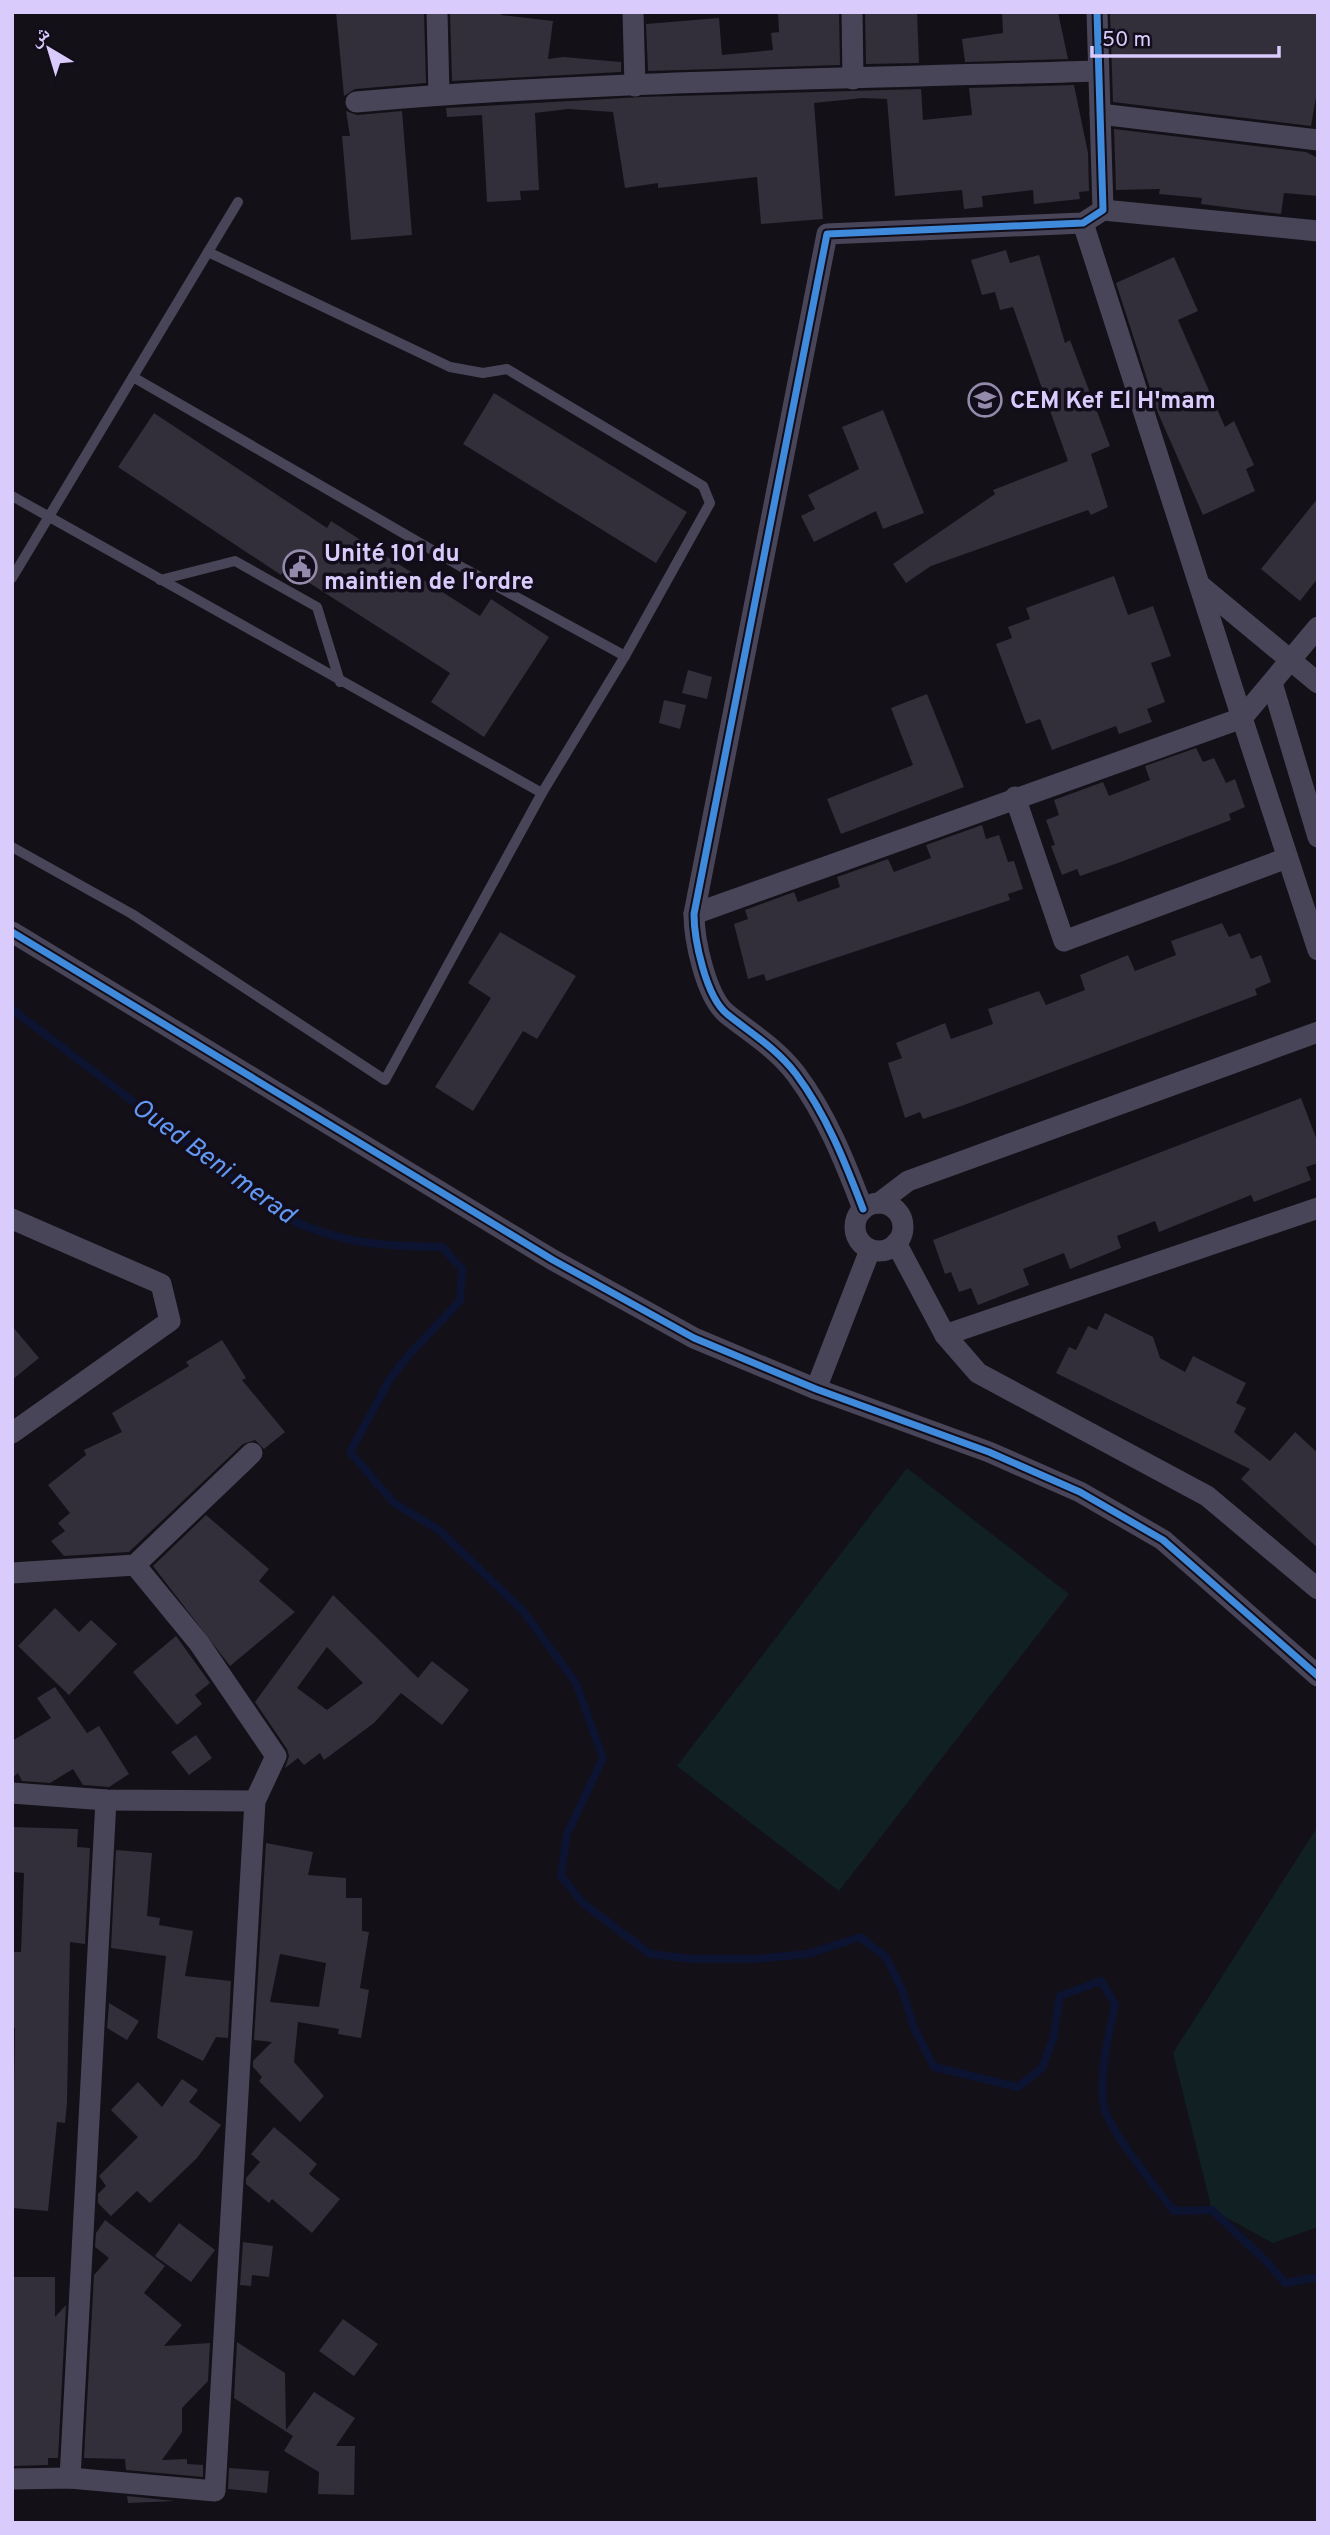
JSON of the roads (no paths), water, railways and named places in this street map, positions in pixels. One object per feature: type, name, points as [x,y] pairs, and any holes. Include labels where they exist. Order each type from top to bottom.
[{"type":"street","points":[[437,12],[439,94]]},
{"type":"street","points":[[633,12],[635,86]]},
{"type":"street","points":[[852,12],[853,79]]},
{"type":"street","points":[[1097,12],[1103,210]]},
{"type":"street","points":[[356,102],[439,94],[1098,71]]},
{"type":"street","points":[[1100,114],[1318,140]]},
{"type":"street","points":[[871,1206],[798,1076],[777,1052],[725,1013],[716,1001],[697,950],[694,914],[827,234],[1083,223],[1103,210],[1318,231]]},
{"type":"street","points":[[1083,223],[1318,950]]},
{"type":"street","points":[[1200,585],[1318,683]]},
{"type":"street","points":[[694,914],[1242,718],[1318,627]]},
{"type":"street","points":[[1272,682],[1318,837]]},
{"type":"street","points":[[1015,797],[1064,941],[1287,858]]},
{"type":"street","points":[[12,932],[553,1260],[694,1338],[816,1389],[989,1451],[1080,1492],[1163,1540],[1318,1676]]},
{"type":"street","points":[[871,1206],[887,1205],[900,1215],[903,1230],[896,1243],[884,1251],[870,1250],[863,1246],[855,1231],[855,1223],[871,1206],[908,1181],[1318,1032]]},
{"type":"street","points":[[945,1335],[1318,1208]]},
{"type":"street","points":[[12,1219],[161,1284],[170,1321],[12,1433]]},
{"type":"street","points":[[896,1243],[945,1335],[978,1373],[1206,1496],[1318,1589]]},
{"type":"street","points":[[816,1389],[870,1250]]},
{"type":"street","points":[[12,1573],[135,1565],[252,1453]]},
{"type":"street","points":[[12,2479],[70,2478],[215,2491],[255,1801],[276,1756],[199,1643],[135,1565]]},
{"type":"street","points":[[12,1793],[106,1800],[255,1801]]},
{"type":"street","points":[[70,2478],[106,1800]]},
{"type":"lane","points":[[12,578],[238,202]]},
{"type":"lane","points":[[12,847],[132,914],[385,1080],[542,793],[625,656],[710,503],[703,486],[507,369],[483,373],[450,367],[208,252]]},
{"type":"lane","points":[[133,377],[465,569],[625,656]]},
{"type":"lane","points":[[12,496],[542,793]]},
{"type":"lane","points":[[160,580],[234,561],[305,600],[317,607],[340,682]]},
{"type":"waterway","name":"Oued Beni merad","points":[[12,1009],[284,1217],[324,1233],[361,1242],[442,1247],[462,1269],[460,1301],[390,1379],[350,1452],[394,1503],[439,1530],[523,1611],[576,1683],[603,1758],[567,1834],[561,1876],[583,1903],[650,1954],[692,1959],[753,1959],[808,1954],[860,1937],[886,1957],[903,1992],[914,2028],[934,2067],[1018,2087],[1042,2068],[1053,2039],[1060,1996],[1101,1981],[1115,2004],[1103,2069],[1104,2107],[1115,2130],[1135,2160],[1174,2211],[1212,2210],[1268,2263],[1285,2283],[1318,2277]]},
{"type":"place","name":"CEM Kef El H'mam","points":[[985,400]]},
{"type":"place","name":"Unité 101 du maintien de l'ordre","points":[[300,567]]}]
